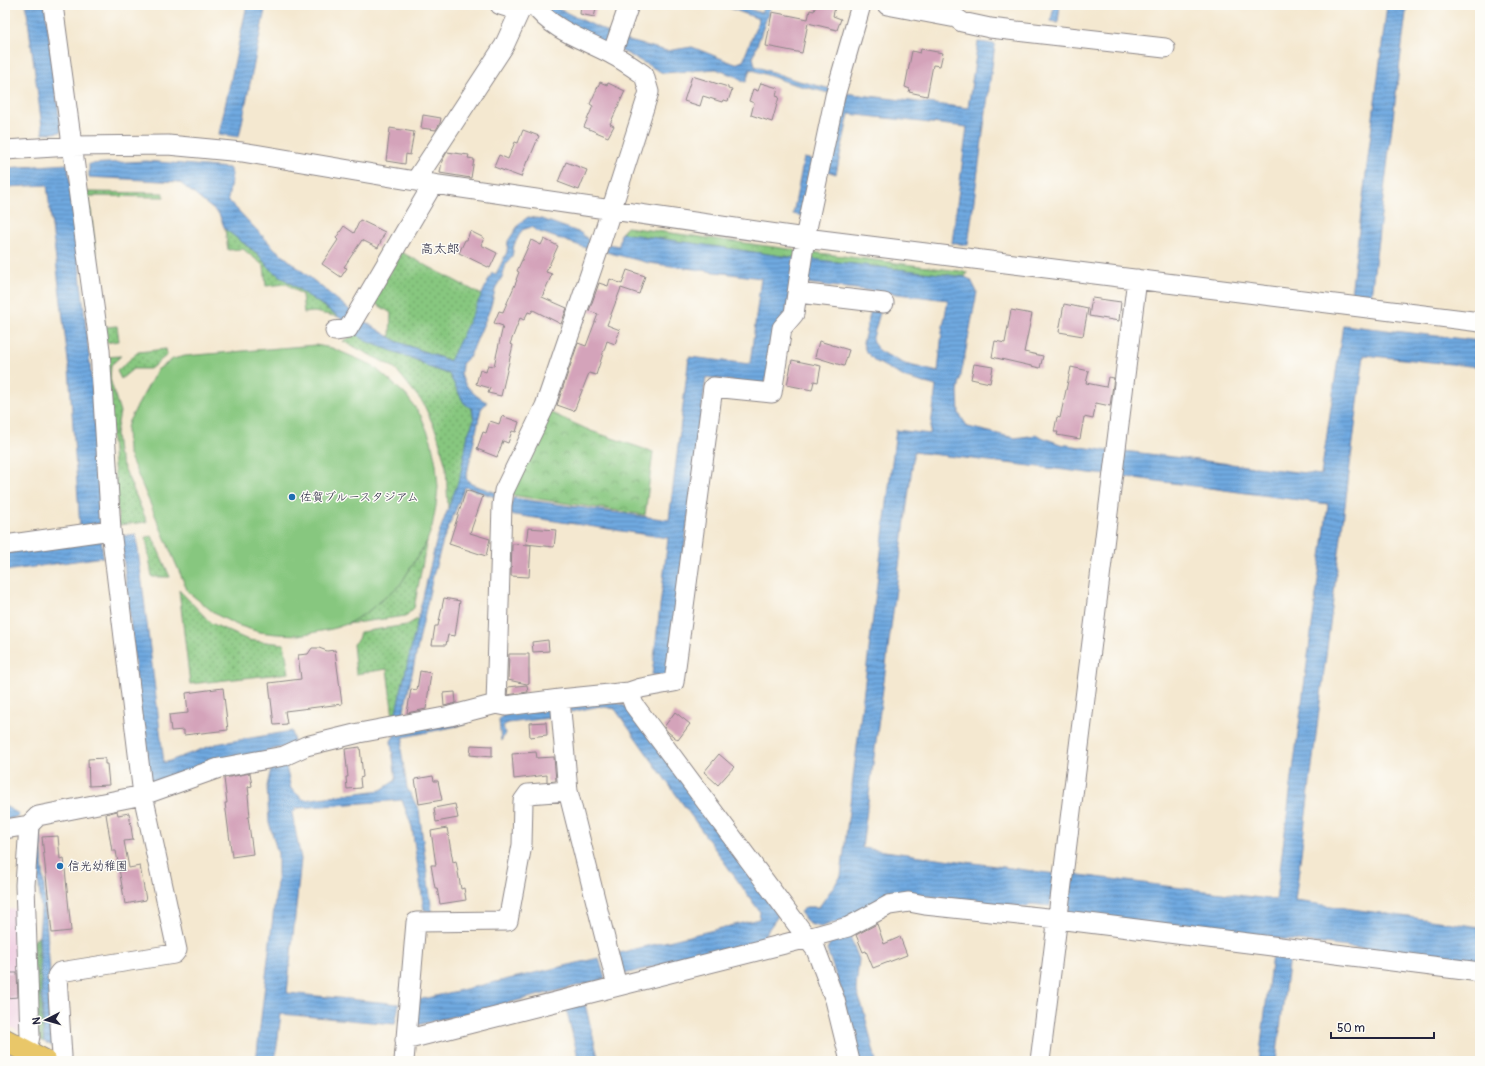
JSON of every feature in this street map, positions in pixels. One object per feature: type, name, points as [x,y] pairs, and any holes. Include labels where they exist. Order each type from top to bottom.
[{"type":"main road","points":[[5,1040],[44,1059]]},
{"type":"street","points":[[29,825],[25,885],[30,1036],[44,1059],[62,1056],[57,976],[60,972],[174,954],[177,950],[143,795],[111,530],[100,350],[53,5]]},
{"type":"street","points":[[496,704],[502,505],[504,491],[545,406],[601,242],[649,92],[644,75],[615,47],[560,30],[542,15],[527,7],[500,5]]},
{"type":"street","points":[[615,47],[629,5]]},
{"type":"street","points":[[5,829],[29,825],[38,816],[143,795],[219,768],[284,756],[306,746],[359,733],[450,716],[496,704],[506,706],[629,692],[641,688],[674,682],[713,387],[772,392],[782,328],[794,314],[805,238],[835,96],[861,5]]},
{"type":"street","points":[[887,5],[956,18],[962,22],[990,28],[1165,48]]},
{"type":"street","points":[[347,324],[424,182],[527,7]]},
{"type":"street","points":[[5,150],[71,146],[168,145],[214,148],[610,211],[805,238],[1480,322]]},
{"type":"street","points":[[1040,1061],[1137,279]]},
{"type":"street","points":[[798,293],[884,303]]},
{"type":"street","points":[[5,545],[111,530]]},
{"type":"street","points":[[629,692],[634,705],[816,950],[832,993],[850,1061]]},
{"type":"street","points":[[560,699],[568,791],[618,986]]},
{"type":"street","points":[[404,1061],[416,922],[508,921],[522,845],[524,801],[528,794],[568,791]]},
{"type":"street","points":[[405,1040],[808,938],[848,927],[888,905],[909,902],[1480,972]]},
{"type":"shaded area","points":[[25,907],[28,1036],[5,1024],[5,910]]},
{"type":"shaded area","points":[[5,1052],[23,1061],[5,1061]]},
{"type":"green space","points":[[84,192],[163,193],[164,197],[89,196],[105,327],[117,326],[119,341],[103,343]]},
{"type":"green space","points":[[627,227],[796,250],[795,258],[621,233]]},
{"type":"green space","points":[[225,229],[258,254],[270,269],[339,317],[314,312],[304,313],[302,295],[287,284],[266,286],[264,266],[243,249],[228,250]]},
{"type":"green space","points":[[401,252],[482,295],[451,361],[398,342],[390,337],[391,313],[373,302]]},
{"type":"green space","points":[[811,252],[967,272],[965,277],[810,259]]},
{"type":"green space","points":[[355,334],[419,361],[428,367],[449,374],[464,403],[472,409],[474,420],[468,434],[461,477],[448,509],[446,467],[437,433],[423,403],[395,368],[343,341]]},
{"type":"green space","name":"佐賀ブルースタジアム","points":[[315,345],[332,348],[372,365],[406,395],[421,416],[431,440],[436,464],[438,487],[432,527],[427,541],[400,585],[366,613],[347,624],[332,629],[300,635],[259,632],[237,625],[217,615],[188,592],[128,452],[127,428],[129,421],[157,370],[173,359],[185,356]]},
{"type":"green space","points":[[166,349],[167,355],[150,369],[133,369],[121,379],[117,371],[138,352]]},
{"type":"green space","points":[[121,356],[111,365],[110,379],[120,412],[116,433],[118,453],[147,522],[119,525],[105,357]]},
{"type":"green space","points":[[549,412],[591,431],[653,452],[645,515],[511,495]]},
{"type":"green space","points":[[152,536],[170,577],[152,577],[146,537]]},
{"type":"green space","points":[[427,541],[414,608],[406,616],[347,624],[366,613],[400,585]]},
{"type":"green space","points":[[179,590],[211,623],[248,640],[284,644],[289,673],[190,684]]},
{"type":"green space","points":[[419,618],[395,716],[393,717],[387,669],[356,674],[353,644],[358,639],[360,632],[407,625]]},
{"type":"green space","points":[[39,936],[44,1042],[35,1038],[32,942]]},
{"type":"water","points":[[26,5],[45,5],[61,132],[43,134]]},
{"type":"water","points":[[247,5],[266,5],[239,137],[219,134]]},
{"type":"water","points":[[538,5],[550,5],[625,40],[667,51],[692,47],[735,64],[743,61],[759,19],[722,5],[738,5],[761,13],[765,5],[771,5],[753,57],[755,66],[795,80],[831,89],[829,93],[793,84],[750,69],[746,82],[716,69],[663,73],[624,52],[605,45]]},
{"type":"water","points":[[1054,5],[1060,5],[1058,23],[1051,21]]},
{"type":"water","points":[[1387,5],[1407,5],[1371,296],[1351,294]]},
{"type":"water","points":[[978,42],[995,44],[968,245],[952,243],[967,127],[849,114],[836,174],[827,171],[844,93],[968,108]]},
{"type":"water","points":[[804,158],[814,160],[802,216],[793,214]]},
{"type":"water","points":[[146,161],[229,168],[232,174],[228,200],[275,249],[362,320],[398,342],[450,361],[492,273],[496,274],[507,252],[508,241],[520,223],[528,217],[542,219],[581,233],[593,244],[592,250],[537,231],[531,227],[522,230],[514,245],[512,257],[506,264],[502,277],[496,287],[490,309],[470,356],[462,364],[461,374],[467,387],[487,402],[481,409],[466,478],[471,484],[497,493],[495,497],[465,487],[443,541],[433,576],[402,720],[395,720],[395,716],[437,538],[460,477],[468,434],[474,420],[472,409],[464,403],[449,374],[428,367],[419,361],[368,342],[355,334],[339,317],[270,269],[258,254],[225,229],[219,214],[179,182],[89,177],[89,164]]},
{"type":"water","points":[[68,164],[90,364],[103,523],[80,527],[69,369],[47,185],[5,187],[5,168]]},
{"type":"water","points":[[621,233],[795,258],[787,312],[764,386],[706,377],[668,676],[652,675],[668,538],[509,514],[513,498],[669,520],[689,357],[750,364],[761,278],[649,263],[606,252],[608,244],[619,246]]},
{"type":"water","points":[[810,259],[965,277],[971,280],[977,292],[958,391],[959,414],[968,427],[1015,438],[1036,435],[1060,444],[1109,451],[1106,475],[914,452],[862,848],[1055,874],[1050,906],[1031,904],[1027,907],[916,895],[821,927],[809,924],[800,912],[806,907],[819,907],[841,876],[896,430],[930,434],[936,386],[906,378],[875,361],[866,352],[863,343],[871,310],[881,309],[872,341],[879,351],[905,364],[938,372],[942,332],[948,300],[805,283]]},
{"type":"water","points":[[1343,325],[1480,341],[1480,367],[1364,355],[1295,901],[1480,927],[1480,963],[1068,913],[1072,874],[1276,900],[1328,504],[1120,476],[1124,451],[1321,475]]},
{"type":"water","points":[[136,534],[164,763],[216,744],[292,731],[294,744],[148,784],[121,536]]},
{"type":"water","points":[[101,536],[103,557],[5,571],[5,552]]},
{"type":"water","points":[[613,701],[625,706],[701,807],[778,916],[761,940],[624,974],[619,953],[759,919],[760,912],[615,709],[600,706],[571,712],[570,705]]},
{"type":"water","points":[[549,709],[550,718],[508,723],[503,726],[505,733],[501,741],[499,720],[504,714]]},
{"type":"water","points":[[467,724],[404,737],[401,749],[407,788],[419,810],[432,912],[424,910],[412,827],[402,800],[297,808],[292,813],[301,859],[287,993],[399,1004],[395,1024],[281,1014],[275,1061],[256,1061],[278,874],[278,854],[269,822],[267,786],[272,764],[285,762],[291,789],[304,800],[381,790],[396,780],[391,741],[395,734],[405,728]]},
{"type":"water","points":[[5,806],[19,814],[18,817],[5,820]]},
{"type":"water","points":[[40,828],[55,1047],[44,1042],[39,936],[41,909],[36,854],[36,842]]},
{"type":"water","points":[[849,934],[859,959],[856,989],[864,1012],[876,1061],[858,1061],[843,995],[827,950],[832,938]]},
{"type":"water","points":[[1272,955],[1289,957],[1276,1061],[1259,1061]]},
{"type":"water","points":[[599,958],[605,979],[414,1026],[414,1001]]},
{"type":"water","points":[[585,1004],[599,1061],[579,1061],[566,1008]]},
{"type":"building","points":[[581,5],[597,5],[594,17],[580,14]]},
{"type":"building","points":[[816,5],[828,5],[835,7],[833,16],[841,19],[837,30],[808,23],[802,53],[766,46],[772,12],[808,19],[810,10],[814,11]]},
{"type":"building","points":[[921,49],[943,53],[940,66],[933,65],[927,96],[909,92],[910,89],[905,87],[912,51],[920,53]]},
{"type":"building","points":[[692,76],[728,87],[728,89],[732,90],[728,101],[723,100],[722,102],[703,96],[700,106],[684,101]]},
{"type":"building","points":[[600,82],[607,85],[608,83],[625,91],[610,124],[614,126],[608,137],[584,127],[593,106],[590,104]]},
{"type":"building","points":[[761,83],[778,88],[776,96],[779,97],[772,122],[751,115],[754,103],[749,101],[753,89],[758,91]]},
{"type":"building","points":[[423,115],[441,118],[436,130],[421,128]]},
{"type":"building","points":[[390,128],[414,132],[410,155],[406,154],[405,164],[386,161]]},
{"type":"building","points":[[523,130],[539,136],[521,177],[494,167],[499,155],[508,159],[515,142],[518,143]]},
{"type":"building","points":[[447,152],[469,155],[468,158],[474,159],[471,178],[440,173],[442,161]]},
{"type":"building","points":[[566,162],[587,170],[579,190],[558,182]]},
{"type":"building","points":[[360,220],[385,232],[378,248],[362,240],[344,267],[347,268],[341,277],[322,264],[338,240],[336,238],[344,226],[354,233]]},
{"type":"building","points":[[470,231],[484,238],[481,245],[497,253],[490,268],[459,253],[465,240],[467,240]]},
{"type":"building","points":[[544,239],[558,246],[546,272],[552,274],[542,297],[567,308],[561,324],[533,310],[531,313],[528,312],[524,320],[520,318],[510,344],[513,345],[501,396],[488,393],[490,388],[476,384],[480,370],[486,372],[488,365],[494,366],[503,326],[494,323],[499,311],[503,312],[517,280],[519,272],[517,271],[531,240],[541,245]]},
{"type":"building","points":[[627,270],[645,276],[639,294],[621,288],[607,325],[620,330],[615,344],[607,341],[596,375],[589,373],[574,411],[557,405],[578,343],[586,346],[598,314],[589,311],[599,283],[608,286],[610,279],[622,284]]},
{"type":"building","points":[[1092,298],[1121,302],[1119,321],[1089,316]]},
{"type":"building","points":[[1064,304],[1088,309],[1083,336],[1059,332]]},
{"type":"building","points":[[1011,310],[1032,314],[1024,352],[1043,356],[1040,368],[992,357],[995,341],[1005,343]]},
{"type":"building","points":[[819,341],[849,350],[844,366],[815,357]]},
{"type":"building","points":[[792,360],[821,366],[818,382],[814,381],[812,390],[787,385]]},
{"type":"building","points":[[974,364],[993,367],[990,383],[971,379]]},
{"type":"building","points":[[1071,367],[1089,371],[1086,383],[1106,387],[1108,377],[1114,378],[1110,406],[1096,403],[1093,419],[1084,417],[1080,439],[1057,435],[1058,432],[1054,432],[1057,417],[1060,418]]},
{"type":"building","points":[[502,416],[519,422],[516,432],[512,431],[508,443],[503,441],[497,457],[477,449],[483,432],[486,433],[490,421],[499,424]]},
{"type":"building","points":[[466,490],[483,496],[470,533],[490,539],[486,556],[449,544]]},
{"type":"building","points":[[528,528],[556,530],[554,547],[526,544]]},
{"type":"building","points":[[512,544],[531,545],[529,577],[511,576]]},
{"type":"building","points":[[444,598],[460,601],[455,636],[448,635],[446,645],[432,645],[435,626],[438,626]]},
{"type":"building","points":[[548,640],[549,651],[533,652],[532,642]]},
{"type":"building","points":[[312,648],[319,648],[327,651],[335,650],[342,704],[285,711],[287,724],[274,725],[269,683],[301,679],[298,655],[308,654]]},
{"type":"building","points":[[509,654],[529,654],[529,683],[527,684],[508,680]]},
{"type":"building","points":[[420,671],[431,673],[426,709],[407,713],[411,689],[417,690]]},
{"type":"building","points":[[527,685],[528,692],[507,695],[508,687]]},
{"type":"building","points":[[223,688],[228,730],[184,735],[184,730],[171,731],[169,715],[188,713],[186,693]]},
{"type":"building","points":[[455,692],[456,703],[444,706],[443,693]]},
{"type":"building","points":[[675,712],[690,724],[678,740],[664,727]]},
{"type":"building","points":[[546,722],[547,735],[530,737],[529,723]]},
{"type":"building","points":[[471,745],[492,746],[492,757],[470,755]]},
{"type":"building","points":[[360,747],[363,777],[360,778],[361,788],[347,789],[346,777],[348,777],[345,749]]},
{"type":"building","points":[[536,752],[537,758],[554,757],[556,781],[547,782],[547,775],[514,779],[512,754]]},
{"type":"building","points":[[719,754],[734,767],[718,785],[704,772]]},
{"type":"building","points":[[105,758],[109,785],[89,786],[88,759]]},
{"type":"building","points":[[250,773],[252,786],[248,787],[250,817],[248,817],[253,854],[232,857],[225,803],[227,803],[224,778]]},
{"type":"building","points":[[433,776],[434,781],[438,781],[442,800],[419,804],[415,779]]},
{"type":"building","points":[[455,804],[458,818],[436,822],[434,808]]},
{"type":"building","points":[[117,811],[118,815],[129,813],[133,840],[124,841],[129,868],[140,866],[146,900],[125,904],[116,851],[112,851],[106,814]]},
{"type":"building","points":[[447,828],[453,862],[456,861],[461,889],[464,888],[466,900],[440,904],[437,888],[435,888],[431,865],[436,865],[431,831]]},
{"type":"building","points":[[58,836],[60,859],[64,858],[71,931],[52,933],[42,837]]},
{"type":"building","points":[[877,924],[884,944],[900,937],[907,955],[873,968],[866,951],[863,952],[856,935]]},
{"type":"building","points":[[5,973],[17,973],[18,997],[5,998]]},
{"type":"place","name":"佐賀ブルースタジアム","points":[[292,497]]},
{"type":"place","name":"信光幼稚園","points":[[60,866]]},
{"type":"district","name":"高太郎","points":[[440,249]]}]
